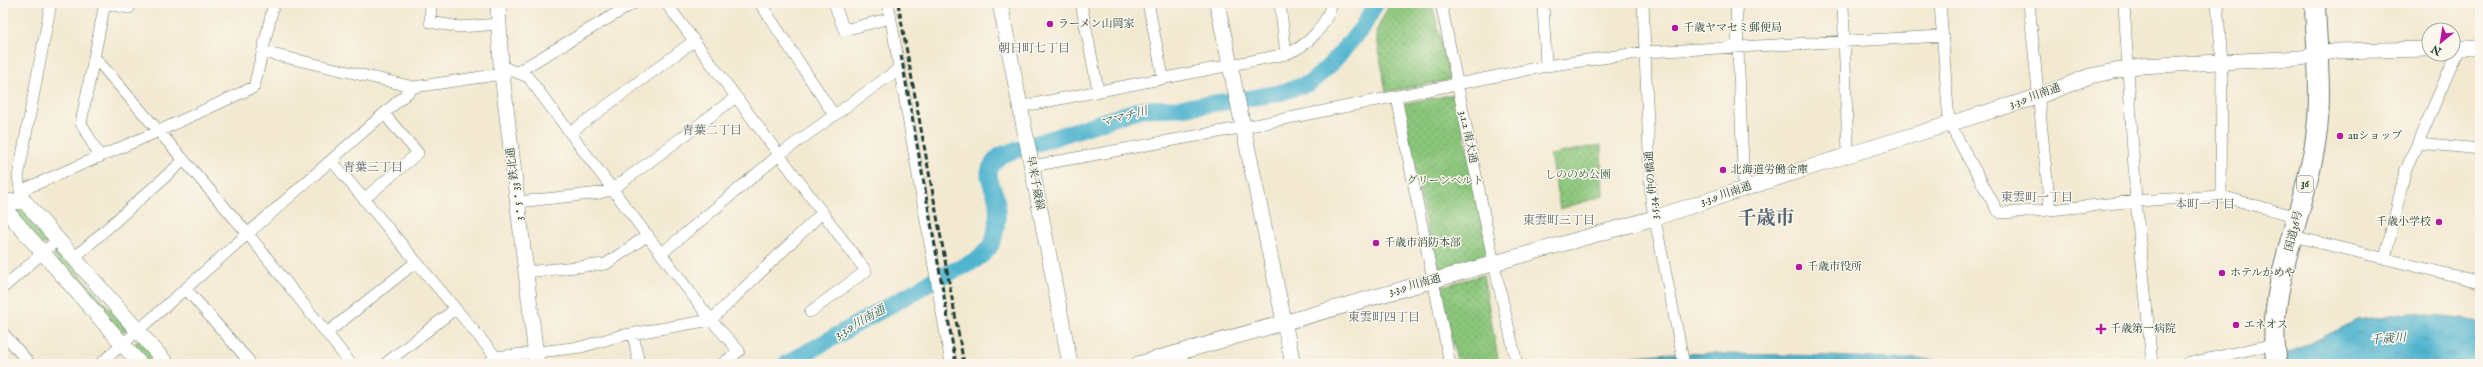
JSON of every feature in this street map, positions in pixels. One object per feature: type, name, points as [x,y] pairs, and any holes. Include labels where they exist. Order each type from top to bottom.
[{"type":"highway","name":"国道36号","points":[[2276,357],[2278,298],[2317,130],[2317,53],[2315,3]]},
{"type":"street","points":[[51,3],[18,177],[10,201],[8,213],[140,364]]},
{"type":"street","points":[[100,157],[81,123],[96,59],[105,3],[129,8],[131,3]]},
{"type":"street","points":[[10,201],[27,188],[159,132],[254,87],[274,3]]},
{"type":"street","points":[[431,3],[430,22],[460,27],[499,24]]},
{"type":"street","name":"3・5・33 鉄北通","points":[[498,3],[499,24],[507,71],[518,202],[537,358]]},
{"type":"street","points":[[263,52],[414,87],[507,71],[634,3]]},
{"type":"street","points":[[666,3],[866,271],[810,312]]},
{"type":"street","points":[[760,3],[834,115]]},
{"type":"street","points":[[834,3],[844,30],[891,18]]},
{"type":"street","points":[[888,3],[951,364]]},
{"type":"street","name":"早来千歳線","points":[[1000,3],[1070,364]]},
{"type":"street","points":[[1081,3],[1098,90]]},
{"type":"street","points":[[1148,3],[1164,77]]},
{"type":"street","points":[[1217,3],[1236,84],[1293,364]]},
{"type":"street","points":[[1280,3],[1286,54]]},
{"type":"street","points":[[1019,107],[1231,63],[1286,54],[1300,49],[1315,34],[1328,16],[1332,3]]},
{"type":"street","name":"3.1.2 南大通","points":[[1441,3],[1494,264],[1517,364]]},
{"type":"street","points":[[1543,3],[1546,66]]},
{"type":"street","name":"3.5.34 仲の橋通","points":[[1643,3],[1654,218],[1684,364]]},
{"type":"street","points":[[1736,3],[1744,188]]},
{"type":"street","points":[[1843,3],[1848,155]]},
{"type":"street","points":[[1940,3],[1949,123],[1997,210],[2001,213],[2050,210],[2136,201],[2222,196],[2298,217]]},
{"type":"street","points":[[2030,3],[2037,97],[2050,210]]},
{"type":"street","points":[[2124,3],[2136,201],[2152,364]]},
{"type":"street","points":[[2217,3],[2222,61],[2222,196]]},
{"type":"street","points":[[1031,163],[1245,127],[1546,66],[1645,52],[1943,36]]},
{"type":"street","points":[[571,132],[694,41]]},
{"type":"street","points":[[2461,48],[2480,48]]},
{"type":"street","name":"3.3.9 川南通","points":[[1138,364],[1180,358],[1285,321],[1494,264],[1654,218],[1949,123],[2037,97],[2090,76],[2127,68],[2222,61],[2301,58],[2317,53],[2421,49]]},
{"type":"street","points":[[96,59],[248,234],[351,364]]},
{"type":"street","points":[[2385,260],[2405,172],[2419,143],[2451,62]]},
{"type":"street","points":[[662,253],[779,155],[900,68]]},
{"type":"street","points":[[507,71],[528,77],[571,132],[711,320],[739,351],[722,364]]},
{"type":"street","points":[[100,364],[332,161],[414,87]]},
{"type":"street","points":[[518,202],[600,193],[613,188],[736,97]]},
{"type":"street","points":[[1396,97],[1450,364]]},
{"type":"street","points":[[364,199],[418,153],[384,114]]},
{"type":"street","points":[[2419,143],[2480,149]]},
{"type":"street","points":[[74,258],[184,160]]},
{"type":"street","points":[[332,161],[496,357]]},
{"type":"street","points":[[10,201],[26,202],[168,364]]},
{"type":"street","points":[[487,364],[496,357],[537,358],[634,334],[711,320],[822,213]]},
{"type":"street","points":[[526,272],[606,264],[648,235]]},
{"type":"street","points":[[2293,236],[2385,260],[2480,282]]},
{"type":"street","points":[[3,288],[58,239]]},
{"type":"street","points":[[327,333],[416,262]]},
{"type":"street","points":[[186,289],[249,361],[246,364]]},
{"type":"street","points":[[385,364],[455,309]]},
{"type":"street","points":[[3,332],[30,364]]},
{"type":"street","points":[[634,334],[639,364]]},
{"type":"street","points":[[2186,364],[2276,357]]},
{"type":"green space","points":[[1390,3],[1432,3],[1450,80],[1386,92],[1376,32]]},
{"type":"green space","name":"グリーンベルト","points":[[1456,94],[1489,258],[1435,271],[1402,104]]},
{"type":"green space","name":"しののめ公園","points":[[1601,145],[1603,196],[1560,209],[1550,155]]},
{"type":"green space","points":[[15,207],[21,207],[50,238],[49,243],[42,244],[15,215]]},
{"type":"green space","points":[[58,249],[129,331],[120,332],[53,255]]},
{"type":"green space","points":[[1483,275],[1499,364],[1458,364],[1439,287]]},
{"type":"green space","points":[[140,339],[162,364],[147,364],[132,346]]},
{"type":"water","name":"千歳川","points":[[2411,313],[2462,318],[2480,324],[2480,364],[2396,361],[2386,364],[2258,364],[2302,347],[2358,320]]},
{"type":"water","points":[[1669,353],[1928,359],[1951,364],[1596,364],[1635,356]]},
{"type":"waterway","name":"ママチ川","points":[[786,364],[919,289],[927,283],[973,262],[981,256],[991,245],[995,233],[997,202],[989,172],[992,165],[1001,155],[1141,109],[1180,108],[1245,99],[1279,93],[1310,83],[1330,65],[1362,28],[1376,3]]},
{"type":"railway","points":[[898,3],[964,364]]},
{"type":"railway","points":[[901,55],[956,364]]},
{"type":"place","name":"ラーメン山岡家","points":[[1050,24]]},
{"type":"place","name":"千歳ヤマセミ郵便局","points":[[1675,28]]},
{"type":"place","name":"auショップ","points":[[2340,136]]},
{"type":"place","name":"北海道労働金庫","points":[[1723,170]]},
{"type":"place","name":"千歳小学校","points":[[2439,222]]},
{"type":"place","name":"千歳市消防本部","points":[[1376,243]]},
{"type":"place","name":"千歳市役所","points":[[1799,267]]},
{"type":"place","name":"ホテルかめや","points":[[2222,273]]},
{"type":"place","name":"エネオス","points":[[2236,325]]},
{"type":"place","name":"千歳第一病院","points":[[2101,329]]},
{"type":"district","name":"朝日町七丁目","points":[[1034,48]]},
{"type":"district","name":"青葉二丁目","points":[[712,130]]},
{"type":"district","name":"青葉三丁目","points":[[373,167]]},
{"type":"district","name":"東雲町一丁目","points":[[2037,197]]},
{"type":"district","name":"本町一丁目","points":[[2205,204]]},
{"type":"district","name":"千歳市","points":[[1766,219]]},
{"type":"district","name":"東雲町三丁目","points":[[1559,220]]},
{"type":"district","name":"東雲町四丁目","points":[[1384,317]]},
{"type":"water label","name":"3.3.9川南通","points":[[860,322]]}]
